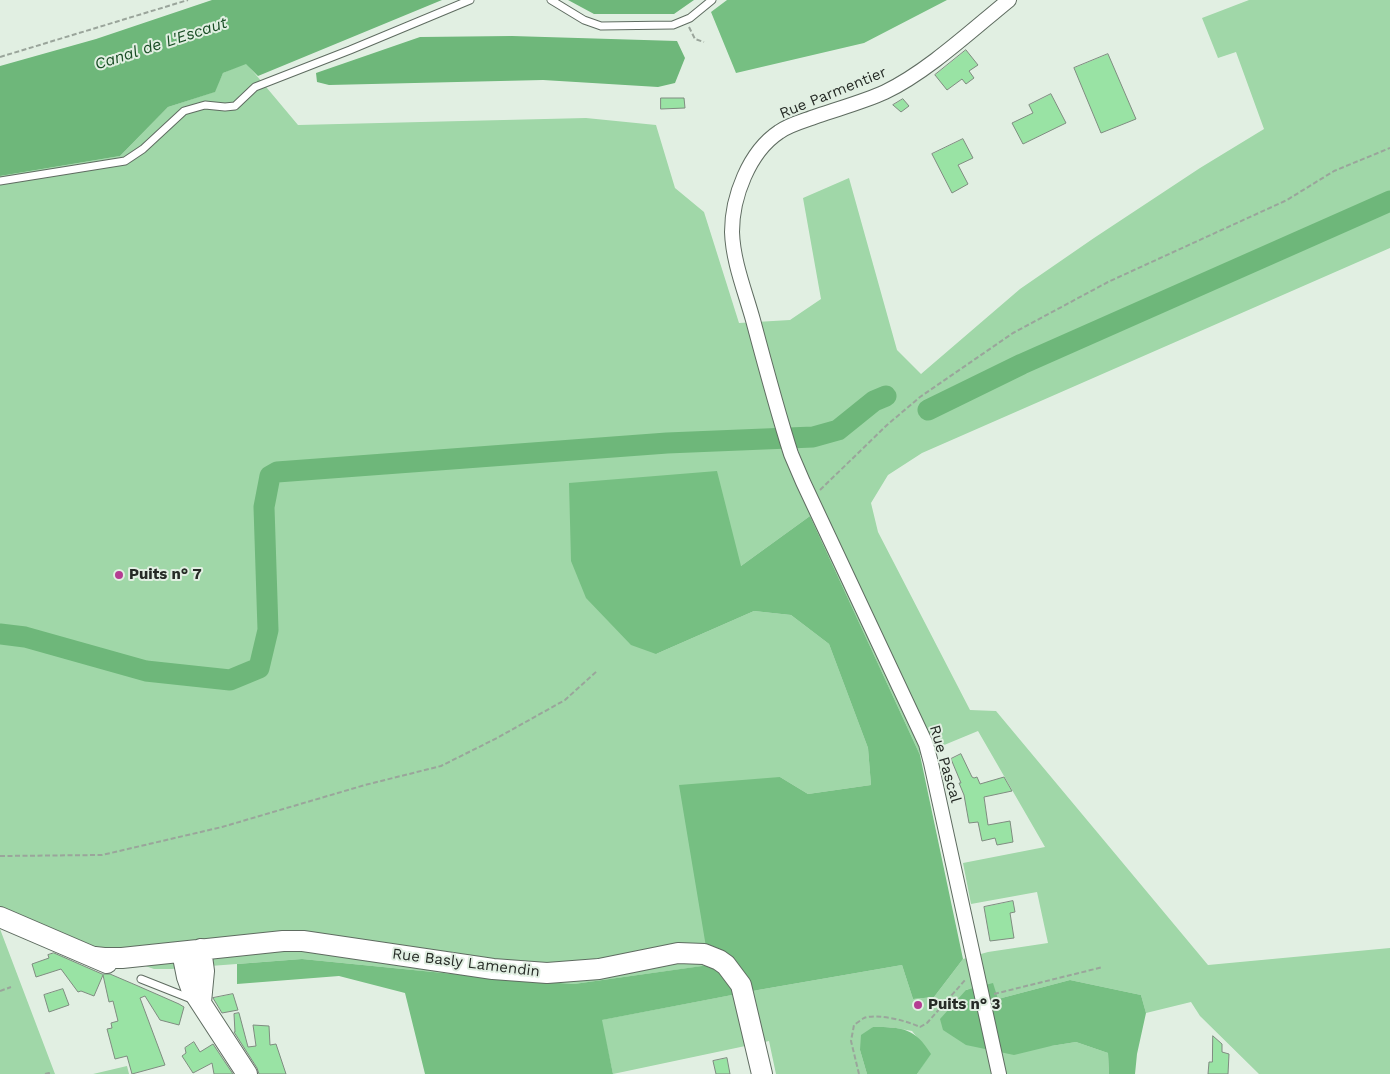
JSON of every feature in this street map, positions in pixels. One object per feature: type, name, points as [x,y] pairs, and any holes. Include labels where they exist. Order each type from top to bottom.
[{"type":"street","name":"Rue Parmentier","points":[[791,454],[733,243],[733,214],[750,166],[759,151],[778,132],[795,124],[875,96],[904,81],[924,68],[1009,0]]},
{"type":"street","name":"Rue Pascal","points":[[791,454],[926,744],[998,1074]]},
{"type":"street","name":"Rue Basly Lamendin","points":[[0,917],[95,956],[116,959],[355,949],[493,969],[547,973],[599,969],[678,954],[704,954],[726,965],[741,986],[762,1074]]},
{"type":"street","points":[[192,956],[189,982],[247,1074]]},
{"type":"lane","points":[[0,181],[125,160],[143,148],[184,111],[204,105],[234,106],[255,87],[470,0]]},
{"type":"lane","points":[[551,0],[596,25],[666,26],[685,21],[712,0]]},
{"type":"lane","points":[[141,979],[201,1002]]},
{"type":"path","points":[[0,57],[188,0]]},
{"type":"path","points":[[685,21],[696,39],[704,42]]},
{"type":"path","points":[[811,498],[887,425],[920,397],[1013,333],[1108,282],[1288,200],[1334,171],[1390,148]]},
{"type":"path","points":[[0,856],[102,855],[222,827],[365,785],[441,766],[497,738],[565,700],[597,670]]},
{"type":"path","points":[[982,997],[1103,967]]},
{"type":"path","points":[[859,1074],[851,1041],[854,1025],[866,1018],[885,1017],[920,1027],[927,1023],[976,968]]},
{"type":"path","points":[[0,991],[11,988]]},
{"type":"path","points":[[45,1074],[49,1074]]},
{"type":"shaded area","points":[[727,0],[947,0],[864,43],[736,73],[711,12]]},
{"type":"shaded area","points":[[1249,0],[1390,0],[1390,248],[922,453],[888,475],[871,503],[878,532],[970,710],[996,711],[1208,965],[1390,948],[1390,1074],[1259,1074],[1200,1016],[1191,1002],[1146,1013],[1141,995],[1070,980],[998,999],[966,989],[1051,1046],[1076,1042],[1108,1053],[1109,1074],[917,1074],[930,1054],[912,1031],[890,1027],[873,1027],[860,1050],[867,1074],[776,1074],[769,1041],[613,1074],[601,1020],[902,965],[913,999],[934,997],[963,959],[988,952],[1048,943],[1037,892],[971,904],[963,863],[1045,847],[978,731],[920,755],[810,516],[741,566],[656,654],[754,611],[791,615],[829,644],[868,748],[871,785],[808,794],[780,777],[710,965],[574,984],[302,959],[154,969],[98,950],[0,909],[0,176],[120,156],[168,107],[214,92],[223,73],[246,63],[298,125],[586,118],[656,125],[675,188],[704,212],[739,323],[790,320],[821,299],[803,198],[849,178],[897,350],[921,374],[1020,289],[1200,168],[1264,129],[1236,52],[1218,58],[1202,18]]},
{"type":"shaded area","points":[[717,471],[741,566],[810,516],[920,755],[963,959],[934,997],[913,999],[902,965],[602,1020],[613,1074],[425,1074],[405,993],[339,976],[237,984],[237,964],[302,959],[574,984],[709,965],[679,785],[780,777],[808,794],[871,785],[868,748],[829,644],[791,615],[754,611],[656,654],[631,645],[586,598],[571,561],[569,483]]},
{"type":"shaded area","points":[[0,929],[55,1074],[0,1074]]},
{"type":"shaded area","points":[[1070,980],[1141,995],[1146,1013],[1137,1054],[1135,1074],[1109,1074],[1108,1053],[1076,1042],[1014,1055],[966,1045],[943,1030],[940,1019],[966,990],[993,983],[998,999]]},
{"type":"shaded area","points":[[873,1027],[907,1031],[925,1045],[931,1054],[917,1074],[867,1074],[860,1050],[861,1035]]},
{"type":"shaded area","points":[[127,1066],[129,1074],[93,1074]]},
{"type":"water","name":"Canal de L'Escaut","points":[[212,0],[442,0],[258,76],[246,64],[223,73],[215,92],[168,107],[120,156],[0,176],[0,66],[96,39]]},
{"type":"water","points":[[568,0],[694,0],[674,14],[594,14]]},
{"type":"water","points":[[512,36],[677,41],[685,58],[675,83],[658,87],[543,80],[329,85],[317,82],[316,73],[420,37]]},
{"type":"building","points":[[966,50],[978,65],[969,71],[974,78],[966,84],[962,79],[947,90],[935,75]]},
{"type":"building","points":[[1108,54],[1136,119],[1101,133],[1074,68]]},
{"type":"building","points":[[1051,94],[1066,123],[1023,144],[1012,123],[1033,113],[1029,105]]},
{"type":"building","points":[[661,98],[684,98],[685,108],[661,109]]},
{"type":"building","points":[[903,99],[909,106],[901,112],[893,105]]},
{"type":"building","points":[[963,139],[973,158],[958,165],[968,184],[952,193],[932,154]]},
{"type":"building","points":[[961,754],[972,777],[977,777],[980,784],[1004,777],[1012,791],[984,797],[988,825],[1010,821],[1013,842],[997,845],[995,838],[982,841],[978,822],[969,823],[964,795],[959,783],[961,783],[951,759]]},
{"type":"building","points":[[1013,901],[1015,912],[1010,913],[1014,938],[990,941],[984,907]]},
{"type":"building","points":[[54,953],[102,974],[110,974],[184,1007],[179,1025],[160,1020],[145,996],[140,998],[165,1065],[132,1074],[127,1056],[115,1059],[107,1029],[112,1028],[111,1023],[118,1021],[113,1001],[109,1002],[103,975],[94,996],[81,991],[78,992],[61,969],[36,977],[32,964],[49,958],[48,955]]},
{"type":"building","points":[[63,989],[69,1005],[49,1012],[44,995]]},
{"type":"building","points":[[233,994],[238,1010],[222,1013],[213,998]]},
{"type":"building","points":[[239,1013],[248,1047],[256,1046],[253,1025],[269,1026],[270,1045],[276,1044],[286,1074],[259,1074],[234,1032],[234,1014]]},
{"type":"building","points":[[1213,1036],[1222,1044],[1222,1052],[1229,1054],[1228,1074],[1208,1074],[1209,1062],[1212,1062]]},
{"type":"building","points":[[194,1042],[200,1052],[213,1044],[233,1074],[214,1074],[212,1063],[193,1073],[182,1056],[186,1053],[185,1048]]},
{"type":"building","points":[[727,1058],[730,1074],[716,1074],[713,1061]]},
{"type":"waterway","points":[[928,410],[1022,364],[1390,201]]},
{"type":"waterway","points":[[0,634],[25,637],[146,671],[230,680],[259,668],[268,630],[264,507],[270,476],[277,472],[667,443],[813,437],[838,430],[874,401],[886,396]]},
{"type":"place","name":"Puits n° 7","points":[[119,575]]},
{"type":"place","name":"Puits n° 3","points":[[918,1005]]}]
